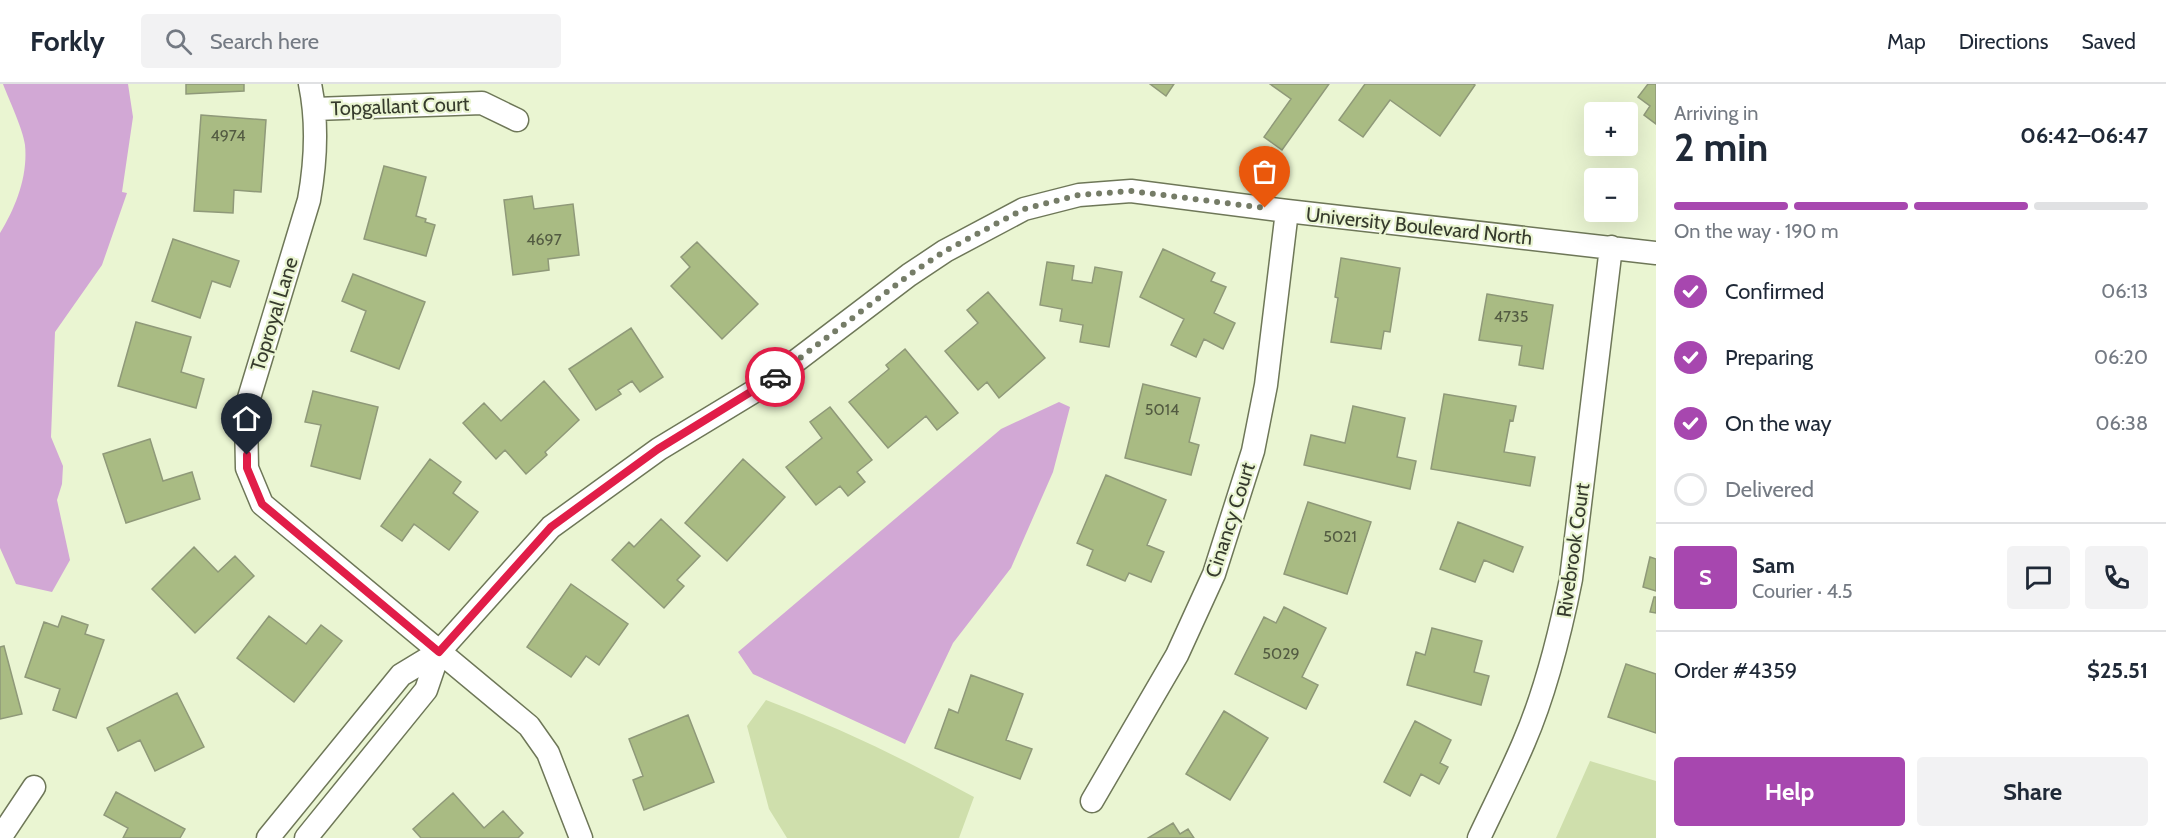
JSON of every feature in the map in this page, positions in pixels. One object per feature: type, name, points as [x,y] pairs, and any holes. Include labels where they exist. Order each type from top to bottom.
[{"type":"street","name":"Toproyal Lane","points":[[310,84],[315,109],[315,150],[309,200],[249,398],[246,416],[247,468],[262,504],[530,726],[549,753],[581,838]]},
{"type":"street","name":"Topgallant Court","points":[[315,109],[482,103],[517,120]]},
{"type":"street","name":"University Boulevard North","points":[[268,838],[401,675],[439,652],[551,527],[658,449],[763,386],[918,269],[945,251],[1024,209],[1079,195],[1131,191],[1656,253]]},
{"type":"street","name":"Cinancy Court","points":[[1092,801],[1177,655],[1214,574],[1253,451],[1266,385],[1287,211]]},
{"type":"street","name":"Rivebrook Court","points":[[1479,838],[1524,741],[1542,693],[1563,620],[1571,579],[1611,247]]},
{"type":"street","name":"University Boulevard North","points":[[306,838],[426,690],[439,652]]},
{"type":"street","points":[[0,838],[34,787]]},
{"type":"green space","points":[[766,700],[872,745],[974,797],[959,838],[787,838],[769,809],[747,726]]},
{"type":"green space","points":[[1590,761],[1656,781],[1656,838],[1556,838]]},
{"type":"shaded area","points":[[3,84],[128,84],[133,117],[122,192],[127,193],[102,265],[55,332],[51,437],[63,466],[62,484],[57,500],[70,560],[52,592],[16,584],[0,548],[0,233],[20,191],[25,168],[25,145],[22,131]]},
{"type":"shaded area","points":[[1059,402],[1070,407],[1053,472],[1011,568],[953,643],[905,744],[753,674],[738,652],[1001,429]]},
{"type":"building","points":[[186,84],[244,84],[244,91],[186,94]]},
{"type":"building","points":[[1150,84],[1174,84],[1166,96]]},
{"type":"building","points":[[1270,84],[1329,84],[1282,150],[1264,137],[1291,99]]},
{"type":"building","points":[[1365,84],[1475,85],[1440,136],[1390,100],[1363,137],[1339,120]]},
{"type":"building","points":[[1648,84],[1656,84],[1656,124],[1644,115],[1650,106],[1638,97]]},
{"type":"building","points":[[201,115],[266,120],[261,192],[234,190],[233,213],[194,211]]},
{"type":"building","points":[[384,166],[426,177],[416,216],[435,225],[426,256],[364,239]]},
{"type":"building","points":[[532,196],[534,209],[573,204],[579,255],[548,259],[549,270],[513,275],[504,200]]},
{"type":"building","points":[[173,239],[239,261],[230,287],[212,281],[200,318],[152,301]]},
{"type":"building","points":[[697,242],[758,304],[722,339],[671,286],[690,267],[681,257]]},
{"type":"building","points":[[1163,249],[1215,273],[1211,281],[1226,287],[1214,313],[1235,323],[1223,349],[1204,339],[1196,357],[1171,345],[1184,319],[1140,297]]},
{"type":"building","points":[[1341,258],[1400,268],[1390,332],[1384,331],[1381,349],[1331,342]]},
{"type":"building","points":[[1047,262],[1074,266],[1072,280],[1092,283],[1095,267],[1122,272],[1109,347],[1080,342],[1083,325],[1060,321],[1062,309],[1040,305]]},
{"type":"building","points":[[353,274],[425,302],[399,369],[351,351],[366,311],[342,301]]},
{"type":"building","points":[[988,292],[1045,358],[999,398],[987,382],[978,390],[945,351],[978,323],[967,310]]},
{"type":"building","points":[[1487,294],[1553,305],[1543,369],[1519,365],[1522,346],[1479,340]]},
{"type":"building","points":[[136,322],[191,337],[181,372],[204,379],[196,408],[118,386]]},
{"type":"building","points":[[631,328],[663,377],[640,392],[632,381],[618,390],[621,394],[596,410],[569,369]]},
{"type":"building","points":[[905,349],[958,413],[937,430],[926,416],[888,448],[849,402],[889,369],[886,365]]},
{"type":"building","points":[[544,381],[579,420],[545,452],[547,455],[526,474],[505,450],[496,459],[463,423],[484,403],[501,421]]},
{"type":"building","points":[[1143,384],[1200,398],[1189,442],[1199,445],[1191,475],[1125,458]]},
{"type":"building","points":[[313,391],[378,407],[360,479],[311,466],[321,425],[305,422]]},
{"type":"building","points":[[1444,394],[1516,406],[1513,421],[1510,420],[1504,452],[1535,457],[1530,486],[1431,469]]},
{"type":"building","points":[[1353,406],[1405,418],[1397,457],[1416,461],[1410,489],[1304,465],[1311,435],[1345,443]]},
{"type":"building","points":[[830,407],[872,460],[857,472],[865,482],[848,496],[840,486],[816,505],[786,467],[822,438],[810,422]]},
{"type":"building","points":[[150,439],[163,481],[192,472],[200,499],[126,523],[103,454]]},
{"type":"building","points":[[430,459],[461,482],[453,493],[478,512],[449,550],[414,524],[402,541],[381,526]]},
{"type":"building","points":[[743,459],[785,497],[727,561],[685,523]]},
{"type":"building","points":[[1106,475],[1166,500],[1147,545],[1164,552],[1151,582],[1129,573],[1125,581],[1087,565],[1093,550],[1077,543]]},
{"type":"building","points":[[1308,502],[1371,522],[1347,594],[1284,574]]},
{"type":"building","points":[[661,519],[700,556],[677,580],[684,586],[664,608],[612,560],[629,542],[634,547]]},
{"type":"building","points":[[1458,522],[1523,547],[1513,572],[1484,560],[1475,582],[1440,569]]},
{"type":"building","points":[[194,547],[218,572],[235,556],[254,576],[195,633],[152,589]]},
{"type":"building","points":[[1650,557],[1656,559],[1656,591],[1643,587]]},
{"type":"building","points":[[571,584],[628,624],[599,665],[586,656],[571,677],[527,647]]},
{"type":"building","points":[[1654,597],[1656,597],[1656,613],[1650,612]]},
{"type":"building","points":[[1284,607],[1326,628],[1302,677],[1318,685],[1306,709],[1235,674],[1264,617],[1276,623]]},
{"type":"building","points":[[62,616],[88,625],[85,634],[104,640],[76,718],[53,710],[60,689],[25,677],[44,622],[58,627]]},
{"type":"building","points":[[269,616],[306,644],[321,625],[342,641],[294,702],[237,658]]},
{"type":"building","points":[[1432,628],[1482,641],[1474,672],[1489,676],[1481,705],[1407,685],[1416,652],[1425,655]]},
{"type":"building","points":[[4,646],[22,714],[0,719],[0,647]]},
{"type":"building","points":[[1626,664],[1656,674],[1656,733],[1608,717]]},
{"type":"building","points":[[971,675],[1023,694],[1006,740],[1032,749],[1020,779],[935,748],[949,709],[958,713]]},
{"type":"building","points":[[177,693],[204,747],[155,771],[140,740],[118,751],[107,728]]},
{"type":"building","points":[[1224,711],[1268,738],[1230,800],[1186,774]]},
{"type":"building","points":[[688,715],[714,782],[644,810],[633,780],[643,776],[629,739]]},
{"type":"building","points":[[1415,721],[1451,740],[1440,763],[1448,767],[1439,784],[1421,774],[1410,796],[1384,782]]},
{"type":"building","points":[[116,792],[185,829],[180,838],[123,838],[128,828],[104,815]]},
{"type":"building","points":[[453,793],[484,828],[503,811],[523,833],[518,838],[421,838],[413,829]]},
{"type":"building","points":[[1173,823],[1180,834],[1188,829],[1194,838],[1148,838]]},
{"type":"way so far","points":[[775,377],[909,275],[945,251],[1024,209],[1079,195],[1131,191],[1265,208]]},
{"type":"route","points":[[247,455],[247,468],[262,504],[439,652],[551,527],[658,449],[775,377]]}]
